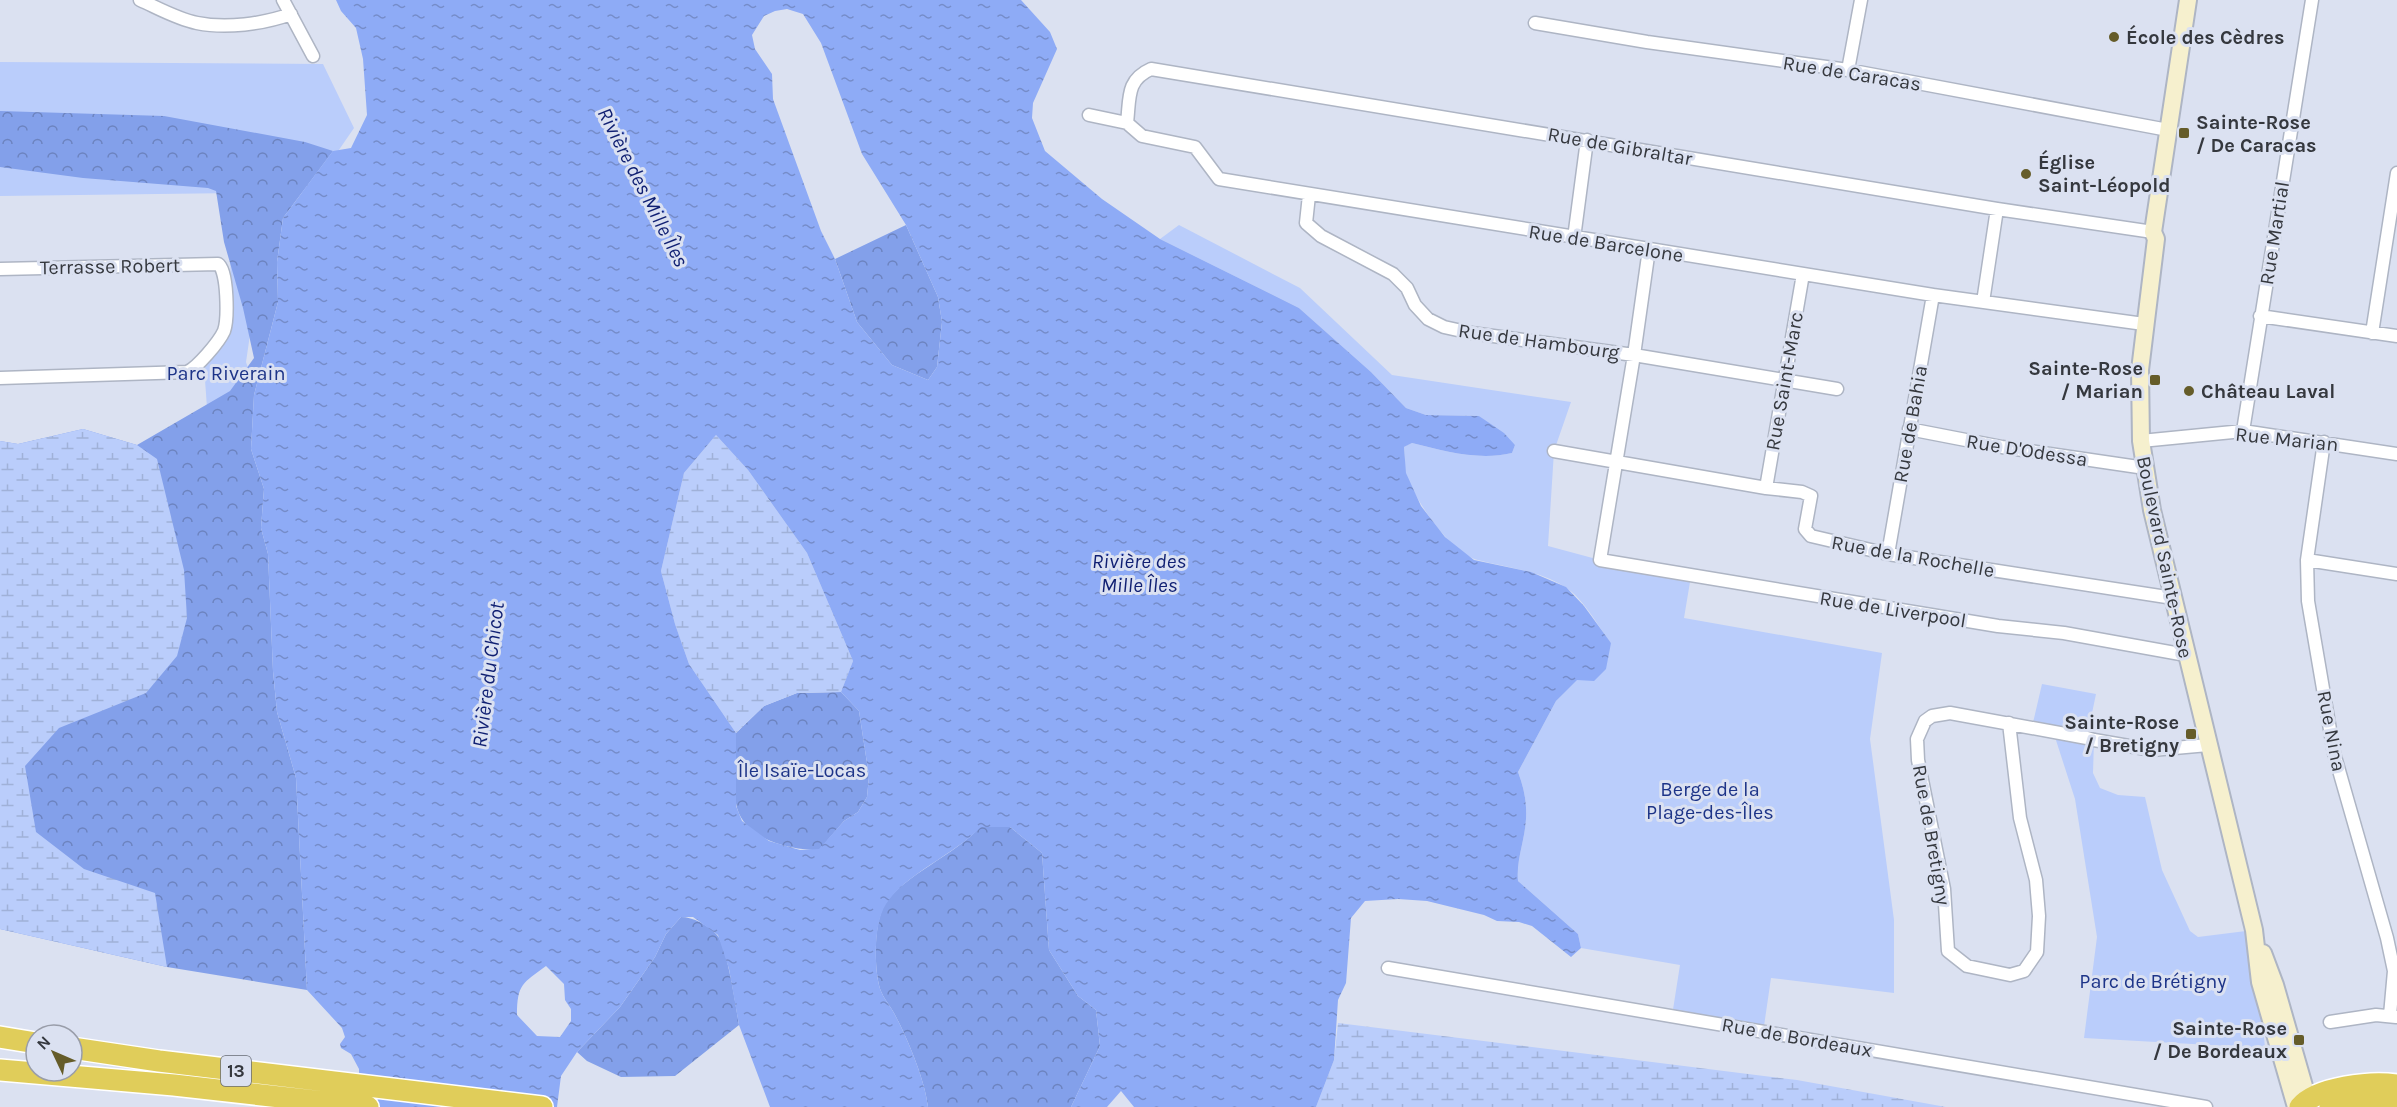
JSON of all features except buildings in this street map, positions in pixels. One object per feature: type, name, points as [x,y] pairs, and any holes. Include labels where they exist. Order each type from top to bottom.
[{"type":"highway","points":[[0,1037],[24,1041]]},
{"type":"highway","name":"13","points":[[84,1050],[321,1091],[368,1107]]},
{"type":"highway","name":"13","points":[[0,1070],[174,1085],[321,1091],[542,1107]]},
{"type":"highway","points":[[2303,1105],[2360,1085],[2397,1084]]},
{"type":"highway","points":[[2340,1106],[2378,1099],[2397,1102]]},
{"type":"street","points":[[140,0],[185,20],[204,24],[250,23],[291,14]]},
{"type":"street","points":[[283,0],[314,56]]},
{"type":"street","points":[[1848,70],[1861,0]]},
{"type":"street","name":"Boulevard Sainte-Rose","points":[[2188,0],[2153,232],[2156,239],[2140,370],[2141,441],[2152,510],[2186,655],[2254,930],[2275,985],[2303,1105]]},
{"type":"street","name":"Rue Martial","points":[[2243,431],[2312,0]]},
{"type":"street","name":"Rue de Caracas","points":[[1534,23],[1647,42],[1848,70],[2168,130]]},
{"type":"street","name":"Rue de Gibraltar","points":[[1127,123],[1132,84],[1139,74],[1151,69],[1997,209],[2153,232]]},
{"type":"street","name":"Rue de Barcelone","points":[[1089,115],[1127,123],[1142,136],[1195,147],[1219,179],[1933,295],[2144,324]]},
{"type":"street","points":[[1574,238],[1587,140]]},
{"type":"street","points":[[2372,333],[2397,173]]},
{"type":"street","name":"Rue de Hambourg","points":[[1309,195],[1306,223],[1321,236],[1393,274],[1407,288],[1415,305],[1428,320],[1444,327],[1471,333],[1635,355],[1838,389]]},
{"type":"street","points":[[1983,302],[1997,209]]},
{"type":"street","points":[[1616,461],[1635,355],[1649,249]]},
{"type":"street","name":"Terrasse Robert","points":[[0,269],[220,265],[225,272],[225,328],[207,354],[190,371],[174,374],[0,378]]},
{"type":"street","name":"Rue Saint-Marc","points":[[1766,488],[1803,274]]},
{"type":"street","name":"Rue de Bahia","points":[[1888,554],[1933,295]]},
{"type":"street","points":[[2260,316],[2397,336]]},
{"type":"street","name":"Rue D'Odessa","points":[[1909,429],[2002,447],[2145,468]]},
{"type":"street","name":"Rue Marian","points":[[2141,441],[2243,431],[2397,454]]},
{"type":"street","name":"Rue Nina","points":[[2324,442],[2307,560],[2308,601],[2334,753],[2387,938],[2394,971],[2393,1016]]},
{"type":"street","name":"Rue de la Rochelle","points":[[1554,451],[1766,488],[1802,492],[1810,496],[1805,529],[1811,536],[1888,554],[2173,598]]},
{"type":"street","name":"Rue de Liverpool","points":[[1616,461],[1600,560],[1986,624],[2064,633],[2186,655]]},
{"type":"street","points":[[2307,560],[2397,574]]},
{"type":"street","name":"Rue de Bretigny","points":[[2009,723],[2020,818],[2036,880],[2039,916],[2037,952],[2024,971],[2010,975],[1967,966],[1947,951],[1944,889],[1917,750],[1917,739],[1925,721],[1932,716],[1950,713],[2009,723],[2152,750],[2208,744]]},
{"type":"street","name":"Rue de Bordeaux","points":[[1388,968],[2206,1107]]},
{"type":"street","points":[[2330,1022],[2393,1016]]},
{"type":"green space","points":[[0,62],[323,64],[354,128],[310,192],[0,196]]},
{"type":"green space","points":[[0,111],[164,116],[305,142],[333,151],[283,218],[277,262],[278,302],[254,395],[251,449],[264,489],[261,528],[268,554],[277,712],[296,778],[307,990],[167,967],[0,929],[0,441],[18,444],[83,429],[137,445],[230,391],[254,358],[243,308],[224,242],[216,191],[208,188],[83,178],[0,167]]},
{"type":"green space","points":[[906,225],[938,297],[942,322],[937,367],[928,380],[892,365],[857,322],[835,259]]},
{"type":"green space","name":"Berge de la Plage-des-Îles","points":[[1179,225],[1300,288],[1392,375],[1571,402],[1554,451],[1548,546],[1600,560],[1691,576],[1684,618],[1882,653],[1870,739],[1894,920],[1894,993],[1771,978],[1763,1033],[1672,1016],[1680,965],[1581,948],[1578,934],[1518,881],[1518,865],[1526,813],[1525,795],[1518,772],[1556,701],[1611,643],[1584,605],[1565,587],[1533,573],[1478,560],[1467,555],[1445,537],[1425,511],[1411,485],[1405,471],[1404,447],[1412,443],[1462,454],[1487,456],[1512,453],[1515,445],[1479,416],[1426,415],[1406,408],[1371,372],[1299,308],[1160,239]]},
{"type":"green space","name":"Parc Riverain","points":[[230,254],[252,321],[246,362],[248,368],[210,449],[205,380],[200,370],[225,338],[231,282]]},
{"type":"green space","points":[[83,429],[137,445],[157,459],[184,570],[187,618],[177,656],[146,693],[59,728],[25,766],[36,832],[84,869],[155,893],[167,967],[0,929],[0,441],[18,444]]},
{"type":"green space","points":[[716,435],[748,470],[807,553],[853,661],[841,692],[797,693],[764,706],[736,733],[689,664],[675,624],[661,571],[684,473]]},
{"type":"green space","name":"Parc de Brétigny","points":[[2042,684],[2096,694],[2087,737],[2094,740],[2093,773],[2100,788],[2118,795],[2145,797],[2162,870],[2190,931],[2198,937],[2254,930],[2265,1048],[2084,1038],[2097,937],[2075,799],[2053,731],[2032,727]]},
{"type":"green space","name":"Île Isaïe-Locas","points":[[841,692],[859,711],[869,776],[867,797],[858,812],[844,821],[819,850],[795,848],[770,841],[750,828],[742,819],[737,808],[736,733],[764,706],[797,693]]},
{"type":"green space","points":[[980,827],[1010,827],[1042,853],[1049,950],[1078,996],[1096,1010],[1100,1046],[1071,1107],[928,1107],[910,1046],[880,989],[876,966],[876,943],[881,912],[885,904],[904,884],[957,847]]},
{"type":"green space","points":[[681,917],[690,918],[705,925],[721,941],[731,977],[739,1025],[675,1076],[621,1077],[587,1061],[577,1052],[620,1007],[655,957],[666,934]]},
{"type":"green space","points":[[1338,1023],[1797,1080],[1946,1107],[1316,1107],[1334,1060]]},
{"type":"water","name":"Rivière des Mille Îles","points":[[336,0],[1021,0],[1050,32],[1057,49],[1033,103],[1032,118],[1045,151],[1102,199],[1160,239],[1299,308],[1371,372],[1406,408],[1426,415],[1479,416],[1504,433],[1515,445],[1512,453],[1487,456],[1462,454],[1412,443],[1404,447],[1406,473],[1421,506],[1445,537],[1474,560],[1531,572],[1566,587],[1584,606],[1611,643],[1606,669],[1594,681],[1577,680],[1556,701],[1518,772],[1525,795],[1526,813],[1518,865],[1518,881],[1578,934],[1581,948],[1571,957],[1532,926],[1519,922],[1497,921],[1484,915],[1427,901],[1398,899],[1365,901],[1351,918],[1346,983],[1338,1000],[1334,1060],[1316,1107],[1134,1107],[1121,1091],[1107,1107],[1071,1107],[1100,1046],[1096,1010],[1078,996],[1049,950],[1042,853],[1010,827],[981,827],[894,893],[886,904],[879,921],[876,966],[879,985],[910,1046],[928,1107],[770,1107],[739,1025],[729,969],[718,935],[693,917],[681,917],[666,934],[655,957],[620,1007],[577,1052],[561,1076],[557,1107],[359,1107],[359,1069],[351,1054],[341,1048],[340,1044],[345,1037],[342,1028],[307,990],[296,778],[277,712],[268,554],[261,528],[264,489],[251,449],[254,395],[278,302],[277,262],[283,218],[333,151],[351,148],[367,115],[363,59],[356,28],[341,11]],"holes":[[[787,9],[803,14],[821,43],[862,154],[906,225],[938,297],[942,322],[937,367],[928,380],[892,365],[857,322],[835,259],[821,231],[773,99],[772,74],[755,49],[752,35],[764,16]],[[716,435],[748,470],[807,553],[853,661],[841,692],[859,711],[869,776],[867,797],[858,812],[844,821],[819,849],[800,850],[769,841],[742,821],[736,806],[736,733],[689,664],[675,624],[661,571],[684,473]],[[546,966],[564,984],[565,1000],[571,1009],[571,1021],[560,1037],[537,1036],[517,1015],[520,990],[527,981]]]},
{"type":"place","name":"École des Cèdres","points":[[2114,37]]},
{"type":"place","name":"Sainte-Rose / De Caracas","points":[[2184,133]]},
{"type":"place","name":"Église Saint-Léopold","points":[[2026,174]]},
{"type":"place","name":"Sainte-Rose / Marian","points":[[2155,380]]},
{"type":"place","name":"Château Laval","points":[[2189,391]]},
{"type":"place","name":"Sainte-Rose / Bretigny","points":[[2191,734]]},
{"type":"place","name":"Sainte-Rose / De Bordeaux","points":[[2299,1040]]},
{"type":"water label","name":"Rivière du Chicot","points":[[488,675]]}]
